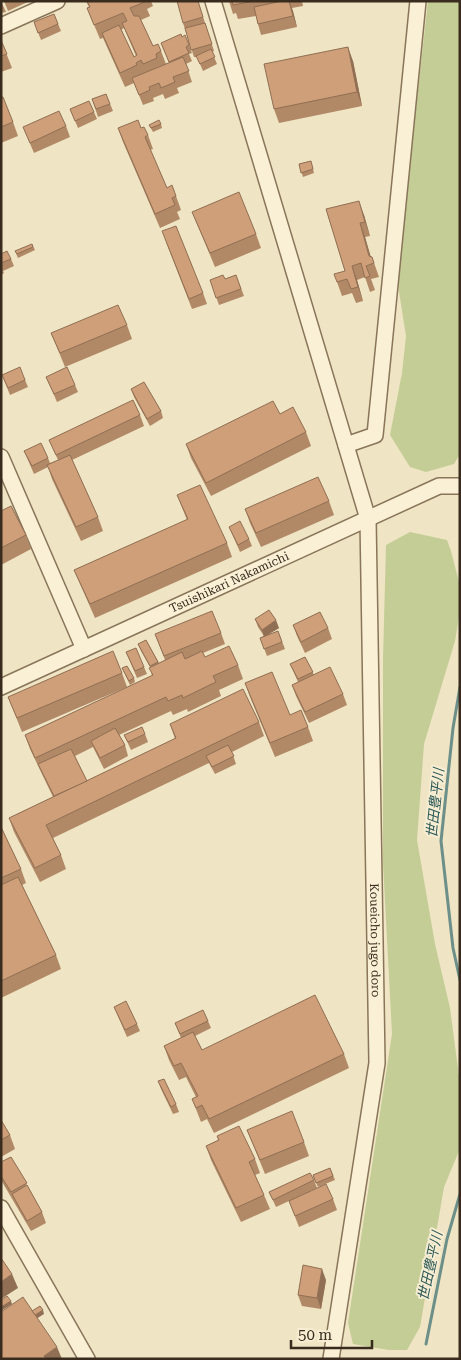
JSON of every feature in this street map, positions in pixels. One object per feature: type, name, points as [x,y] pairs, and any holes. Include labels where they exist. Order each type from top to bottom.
[{"type":"street","points":[[1,26],[57,1]]},
{"type":"street","name":"Koueicho jugo doro","points":[[213,1],[368,519],[377,1063],[331,1359]]},
{"type":"street","points":[[346,445],[375,435],[418,1]]},
{"type":"street","points":[[1,458],[84,649]]},
{"type":"street","name":"Tsuishikari Nakamichi","points":[[1,687],[439,486],[460,486]]},
{"type":"street","points":[[1,1208],[87,1359]]},
{"type":"green space","points":[[428,1],[460,1],[460,454],[454,464],[426,472],[410,467],[390,435],[402,373],[406,336],[397,279]]},
{"type":"green space","points":[[410,532],[447,540],[460,586],[460,611],[455,641],[424,744],[417,840],[435,944],[450,1008],[460,1084],[459,1151],[444,1187],[420,1327],[407,1350],[389,1350],[353,1344],[348,1323],[392,1034],[383,863],[383,659],[386,545]]},
{"type":"building","points":[[87,1],[144,1],[130,8],[134,16],[139,16],[153,46],[158,44],[161,51],[156,54],[157,58],[143,64],[141,60],[136,63],[137,65],[120,73],[102,33],[119,25],[134,57],[137,55],[122,23],[127,21],[123,13],[94,25],[87,8],[90,7]]},
{"type":"building","points":[[177,1],[198,1],[203,17],[183,23]]},
{"type":"building","points":[[232,1],[254,1],[233,5]]},
{"type":"building","points":[[289,1],[293,16],[258,24],[254,7]]},
{"type":"building","points":[[54,14],[58,24],[38,33],[34,22]]},
{"type":"building","points":[[205,23],[212,44],[191,50],[185,28]]},
{"type":"building","points":[[181,34],[182,37],[185,35],[189,45],[186,47],[189,53],[169,62],[161,43]]},
{"type":"building","points":[[1,40],[7,54],[1,56]]},
{"type":"building","points":[[348,47],[357,92],[274,109],[264,64]]},
{"type":"building","points":[[211,49],[215,57],[200,64],[196,56]]},
{"type":"building","points":[[183,57],[189,71],[173,77],[175,82],[161,88],[159,83],[149,87],[150,90],[139,95],[132,78]]},
{"type":"building","points":[[106,94],[110,104],[96,109],[92,99]]},
{"type":"building","points":[[1,97],[3,97],[13,122],[1,127]]},
{"type":"building","points":[[89,101],[94,112],[75,121],[70,109]]},
{"type":"building","points":[[59,111],[66,126],[30,143],[23,127]]},
{"type":"building","points":[[138,120],[141,128],[144,127],[148,135],[145,137],[167,188],[172,185],[176,196],[172,198],[175,205],[155,214],[118,128]]},
{"type":"building","points":[[159,120],[161,124],[151,128],[149,125]]},
{"type":"building","points":[[311,161],[313,169],[301,173],[299,164]]},
{"type":"building","points":[[239,192],[256,234],[210,253],[192,212]]},
{"type":"building","points":[[359,201],[365,222],[360,223],[369,256],[372,257],[374,263],[366,266],[370,276],[365,278],[361,263],[352,266],[358,287],[351,289],[347,279],[337,282],[334,274],[345,271],[326,209]]},
{"type":"building","points":[[176,226],[203,293],[189,299],[162,231]]},
{"type":"building","points":[[32,244],[33,247],[17,254],[15,251]]},
{"type":"building","points":[[7,251],[11,259],[1,263],[1,254]]},
{"type":"building","points":[[223,275],[225,279],[236,275],[241,289],[216,298],[210,280]]},
{"type":"building","points":[[118,305],[127,325],[60,353],[51,333]]},
{"type":"building","points":[[20,367],[25,380],[8,388],[2,375]]},
{"type":"building","points":[[67,367],[75,385],[54,394],[46,377]]},
{"type":"building","points":[[144,382],[161,411],[147,419],[131,389]]},
{"type":"building","points":[[133,400],[140,415],[56,455],[49,440]]},
{"type":"building","points":[[273,401],[280,414],[293,407],[306,432],[206,483],[186,444]]},
{"type":"building","points":[[41,443],[48,458],[32,466],[24,451]]},
{"type":"building","points":[[70,455],[98,517],[76,527],[47,465]]},
{"type":"building","points":[[318,477],[329,501],[256,533],[245,509]]},
{"type":"building","points":[[200,485],[227,543],[90,604],[74,570],[188,519],[177,495]]},
{"type":"building","points":[[11,506],[26,535],[1,548],[1,511]]},
{"type":"building","points":[[240,521],[249,539],[238,545],[229,527]]},
{"type":"building","points":[[269,610],[276,620],[262,630],[255,619]]},
{"type":"building","points":[[212,611],[221,633],[164,656],[155,634]]},
{"type":"building","points":[[320,612],[328,628],[301,642],[293,625]]},
{"type":"building","points":[[278,631],[282,642],[264,649],[260,638]]},
{"type":"building","points":[[146,640],[158,662],[150,666],[138,644]]},
{"type":"building","points":[[229,646],[238,665],[213,676],[216,682],[183,698],[182,695],[168,701],[166,697],[35,758],[25,735],[153,675],[149,668],[182,652],[185,659],[202,651],[205,657]]},
{"type":"building","points":[[136,648],[144,667],[135,671],[126,652]]},
{"type":"building","points":[[113,651],[122,673],[17,718],[8,697]]},
{"type":"building","points":[[305,657],[313,672],[298,679],[290,664]]},
{"type":"building","points":[[127,666],[134,678],[129,681],[122,668]]},
{"type":"building","points":[[330,667],[343,694],[305,712],[292,685]]},
{"type":"building","points":[[272,672],[290,715],[301,710],[308,727],[270,743],[245,683]]},
{"type":"building","points":[[243,689],[259,722],[46,825],[61,855],[35,868],[9,818],[176,738],[170,724]]},
{"type":"building","points":[[142,727],[145,734],[128,742],[124,735]]},
{"type":"building","points":[[115,728],[125,745],[100,758],[91,741]]},
{"type":"building","points":[[228,745],[234,756],[212,767],[206,756]]},
{"type":"building","points":[[71,749],[87,781],[54,796],[38,764]]},
{"type":"building","points":[[1,827],[21,869],[1,878]]},
{"type":"building","points":[[18,877],[56,955],[1,981],[1,885]]},
{"type":"building","points":[[315,995],[344,1054],[209,1119],[202,1105],[196,1108],[192,1099],[198,1096],[181,1063],[174,1066],[164,1046],[193,1032],[202,1050]]},
{"type":"building","points":[[126,1001],[137,1024],[125,1030],[114,1007]]},
{"type":"building","points":[[203,1010],[208,1021],[180,1034],[175,1023]]},
{"type":"building","points":[[164,1079],[176,1104],[171,1107],[158,1081]]},
{"type":"building","points":[[292,1111],[304,1142],[260,1160],[247,1130]]},
{"type":"building","points":[[1,1120],[10,1135],[1,1140]]},
{"type":"building","points":[[239,1126],[255,1159],[249,1162],[264,1195],[236,1208],[206,1146],[219,1140],[217,1136]]},
{"type":"building","points":[[11,1157],[27,1183],[11,1192],[1,1176],[1,1162]]},
{"type":"building","points":[[330,1168],[333,1176],[316,1183],[313,1175]]},
{"type":"building","points":[[310,1173],[314,1180],[273,1200],[269,1192]]},
{"type":"building","points":[[326,1184],[333,1199],[295,1216],[289,1201]]},
{"type":"building","points":[[27,1185],[42,1212],[27,1221],[12,1194]]},
{"type":"building","points":[[1,1258],[12,1274],[1,1282]]},
{"type":"building","points":[[303,1265],[322,1269],[317,1298],[298,1295]]},
{"type":"building","points":[[7,1296],[11,1301],[1,1307],[1,1300]]},
{"type":"building","points":[[23,1297],[57,1347],[44,1356],[46,1359],[1,1359],[1,1312]]},
{"type":"building","points":[[40,1306],[43,1310],[35,1315],[32,1311]]},
{"type":"waterway","name":"世田豊平川","points":[[460,687],[453,728],[441,841],[453,948],[460,980]]},
{"type":"waterway","name":"世田豊平川","points":[[426,1344],[447,1239],[460,1194]]}]
